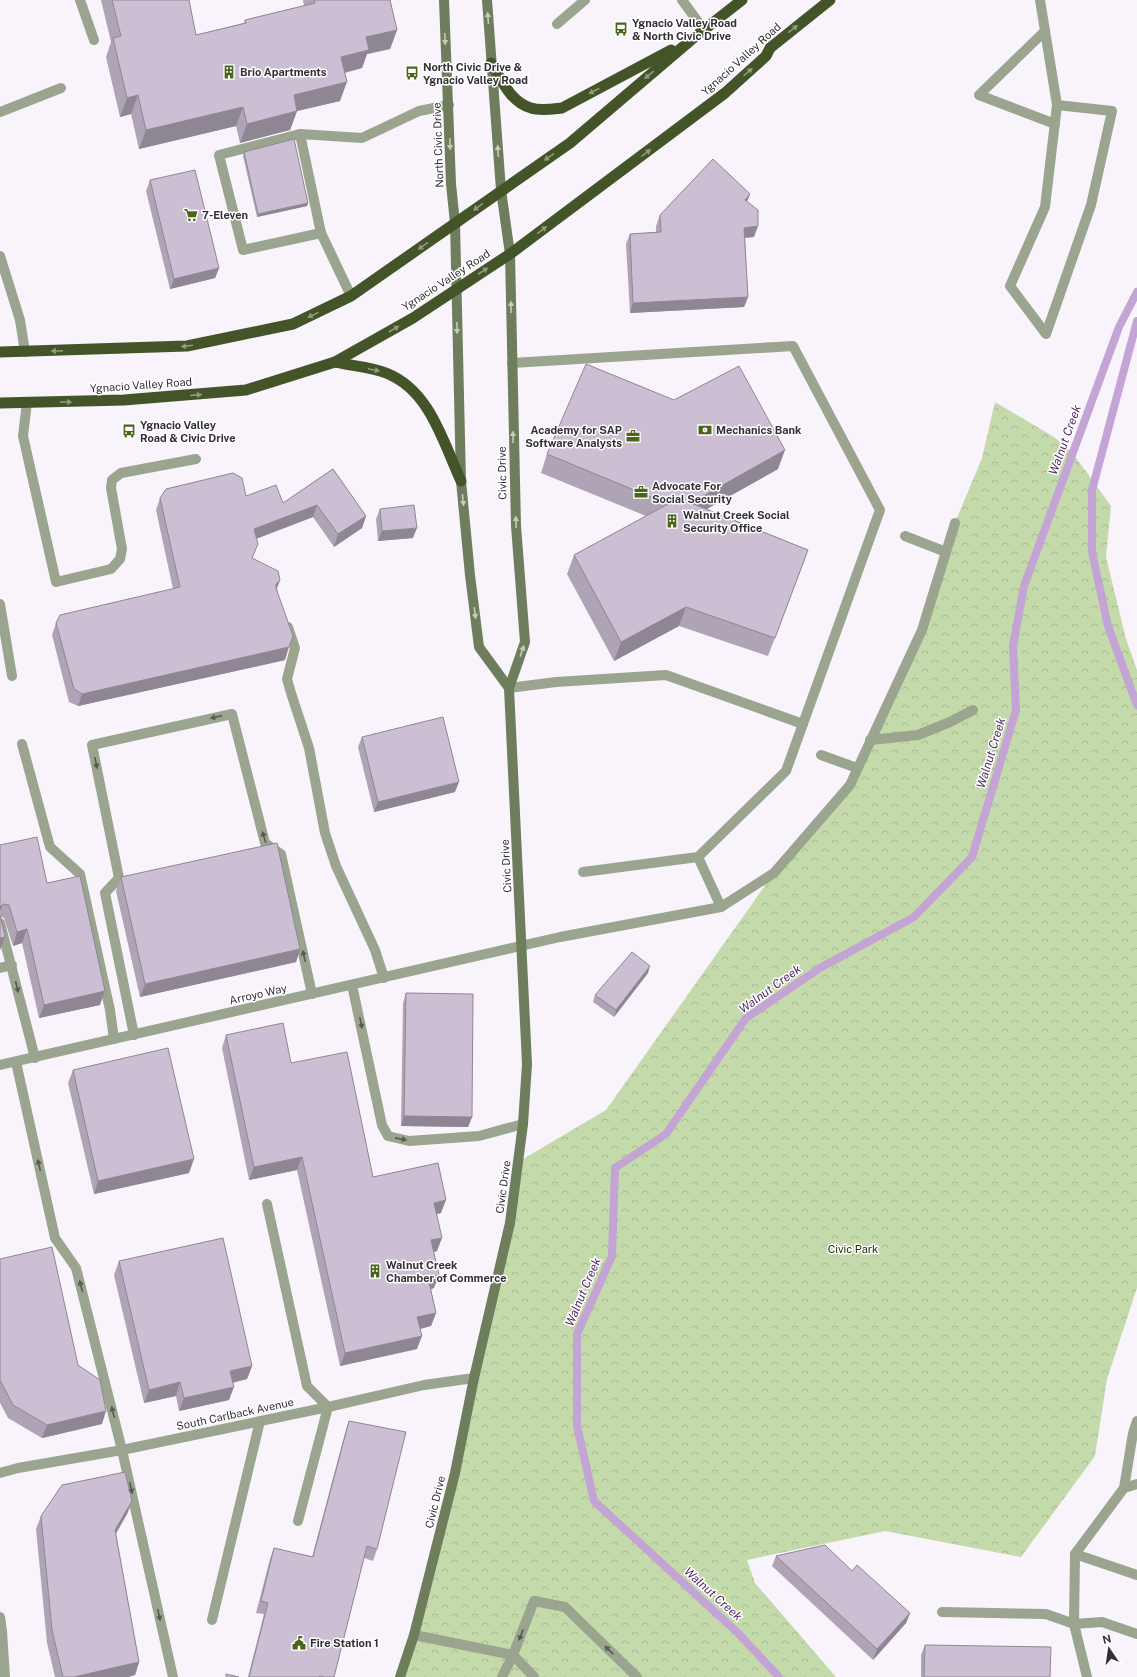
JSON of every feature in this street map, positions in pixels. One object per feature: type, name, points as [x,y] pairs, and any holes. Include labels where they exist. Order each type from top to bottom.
[{"type":"highway","points":[[0,352],[187,346],[293,324],[351,296],[570,143],[691,40],[742,0]]},
{"type":"highway","name":"Ygnacio Valley Road","points":[[0,403],[124,400],[246,390],[335,362],[408,321],[510,254],[725,93],[766,56],[770,48],[830,0]]},
{"type":"highway","points":[[491,63],[505,87],[519,102],[530,108],[542,110],[562,108],[691,40]]},
{"type":"highway","points":[[335,362],[386,373],[404,382],[419,396],[433,419],[461,481]]},
{"type":"main road","name":"North Civic Drive","points":[[444,0],[451,184],[455,223],[456,289]]},
{"type":"main road","points":[[487,0],[501,190],[510,254]]},
{"type":"main road","name":"Civic Drive","points":[[400,1677],[414,1635],[455,1473],[474,1378],[510,1224],[523,1124],[527,1064],[509,688],[525,642],[516,526],[510,254]]},
{"type":"main road","points":[[456,289],[461,481],[479,647],[509,688]]},
{"type":"street","points":[[80,0],[94,40]]},
{"type":"street","points":[[557,24],[585,0]]},
{"type":"street","points":[[682,0],[704,30]]},
{"type":"street","points":[[1040,0],[1057,105],[1045,207],[1010,286],[1046,334],[1091,205],[1112,111],[1057,105]]},
{"type":"street","points":[[1045,31],[979,95],[1055,124]]},
{"type":"street","points":[[0,112],[61,88]]},
{"type":"street","points":[[321,233],[243,250],[219,155],[300,134],[362,138],[419,111],[448,105]]},
{"type":"street","points":[[300,134],[321,233],[351,296]]},
{"type":"street","points":[[0,256],[2,271],[20,320],[25,352]]},
{"type":"street","points":[[512,363],[793,346],[880,510],[786,771],[698,858],[584,872]]},
{"type":"street","points":[[27,402],[23,436],[56,582],[111,569],[120,560],[122,549],[111,488],[112,480],[121,473],[196,459]]},
{"type":"street","points":[[698,858],[721,907],[774,873],[850,785],[922,630],[955,523]]},
{"type":"street","points":[[905,536],[946,552]]},
{"type":"street","points":[[0,604],[12,676]]},
{"type":"street","points":[[286,620],[296,648],[287,679],[309,748],[325,834],[336,866],[375,950],[384,978]]},
{"type":"street","points":[[509,688],[556,682],[666,675],[803,724]]},
{"type":"street","points":[[870,740],[918,735],[950,722],[973,710]]},
{"type":"street","points":[[134,1035],[105,893],[119,878],[92,745],[232,714],[266,842],[281,854],[312,994]]},
{"type":"street","points":[[22,744],[50,847],[80,874],[110,1010],[114,1039]]},
{"type":"street","points":[[821,755],[857,768]]},
{"type":"street","name":"Arroyo Way","points":[[0,1065],[560,937],[721,907]]},
{"type":"street","points":[[0,923],[35,1058]]},
{"type":"street","points":[[0,968],[12,965]]},
{"type":"street","points":[[352,985],[382,1125],[388,1136],[409,1141],[479,1136],[523,1124]]},
{"type":"street","points":[[16,1062],[55,1238],[76,1268],[122,1450],[173,1677]]},
{"type":"street","points":[[267,1204],[307,1386],[328,1407],[298,1521]]},
{"type":"street","name":"South Carlback Avenue","points":[[0,1473],[18,1468],[122,1450],[260,1422],[424,1385],[474,1378]]},
{"type":"street","points":[[1086,1677],[1074,1624],[1075,1554],[1124,1488],[1133,1433],[1137,1421]]},
{"type":"street","points":[[212,1620],[260,1422]]},
{"type":"street","points":[[1124,1488],[1137,1484]]},
{"type":"street","points":[[1075,1554],[1137,1575]]},
{"type":"street","points":[[502,1677],[513,1655],[534,1601],[565,1607],[637,1677]]},
{"type":"street","points":[[942,1612],[1046,1614],[1074,1624],[1102,1622],[1137,1634]]},
{"type":"street","points":[[0,1617],[5,1677]]},
{"type":"street","points":[[414,1635],[513,1655],[534,1677]]},
{"type":"green space","name":"Civic Park","points":[[995,402],[1054,437],[1072,452],[1111,506],[1106,557],[1126,639],[1137,670],[1137,1288],[1107,1379],[1095,1456],[1021,1557],[885,1531],[747,1560],[755,1583],[836,1677],[400,1677],[455,1473],[518,1162],[606,1110],[774,873],[850,785],[922,630],[955,523],[982,458]]},
{"type":"building","name":"Brio Apartments","points":[[112,0],[189,0],[196,35],[246,23],[245,20],[315,3],[314,0],[390,0],[397,30],[366,37],[369,50],[341,57],[347,82],[294,95],[297,111],[247,124],[243,107],[146,130],[138,95],[127,98],[113,38],[121,36]]},
{"type":"building","points":[[294,139],[308,203],[258,214],[244,152]]},
{"type":"building","points":[[713,159],[750,194],[745,200],[758,210],[758,226],[744,228],[748,297],[633,303],[630,234],[661,232],[660,215]]},
{"type":"building","points":[[195,170],[219,268],[174,279],[150,180]]},
{"type":"building","name":"Walnut Creek Social Security Office","points":[[586,364],[674,400],[739,366],[785,450],[691,503],[808,550],[775,638],[686,607],[621,642],[574,555],[668,504],[547,454]]},
{"type":"building","points":[[333,469],[366,516],[338,534],[317,505],[254,529],[258,544],[252,558],[278,571],[280,580],[276,584],[276,588],[293,636],[289,647],[82,694],[74,689],[56,623],[60,615],[180,587],[160,498],[166,489],[233,473],[242,478],[246,496],[276,485],[283,503]]},
{"type":"building","points":[[414,505],[417,528],[382,531],[380,509]]},
{"type":"building","points":[[443,717],[459,782],[378,802],[362,737]]},
{"type":"building","points":[[37,837],[47,883],[80,876],[105,991],[44,1005],[27,929],[17,932],[9,905],[3,904],[0,907],[0,845]]},
{"type":"building","points":[[277,843],[300,949],[145,984],[121,877]]},
{"type":"building","points":[[0,915],[5,937],[0,938]]},
{"type":"building","points":[[632,952],[650,966],[616,1010],[595,995]]},
{"type":"building","points":[[406,993],[473,994],[472,1117],[404,1116]]},
{"type":"building","points":[[283,1023],[291,1063],[347,1052],[373,1177],[438,1163],[446,1200],[434,1203],[442,1238],[431,1240],[439,1275],[428,1278],[436,1313],[417,1317],[422,1336],[345,1353],[302,1157],[254,1167],[226,1035]]},
{"type":"building","points":[[168,1048],[194,1159],[98,1181],[73,1070]]},
{"type":"building","points":[[223,1238],[252,1366],[230,1371],[234,1387],[184,1398],[180,1382],[149,1390],[119,1261]]},
{"type":"building","points":[[52,1247],[78,1365],[100,1380],[106,1411],[47,1425],[13,1405],[0,1380],[0,1259]]},
{"type":"building","points":[[349,1421],[406,1432],[377,1549],[367,1546],[334,1677],[249,1677],[268,1603],[261,1601],[274,1548],[313,1557]]},
{"type":"building","points":[[125,1472],[132,1501],[115,1530],[139,1662],[74,1677],[63,1677],[52,1630],[41,1516],[62,1485]]},
{"type":"building","points":[[825,1545],[852,1571],[857,1565],[910,1613],[877,1649],[776,1556]]},
{"type":"building","points":[[925,1645],[1051,1647],[1050,1677],[924,1677]]},
{"type":"building","points":[[226,1674],[239,1677],[226,1677]]},
{"type":"waterway","name":"Walnut Creek","points":[[779,1677],[738,1633],[594,1501],[577,1426],[577,1334],[612,1256],[615,1168],[666,1134],[746,1018],[820,968],[914,917],[972,857],[1016,710],[1013,646],[1024,586],[1119,327],[1137,292]]},
{"type":"waterway","points":[[1137,321],[1092,490],[1092,552],[1108,626],[1137,705]]},
{"type":"place","name":"Ygnacio Valley Road & North Civic Drive","points":[[621,29]]},
{"type":"place","name":"Brio Apartments","points":[[229,72]]},
{"type":"place","name":"North Civic Drive & Ygnacio Valley Road","points":[[412,73]]},
{"type":"place","name":"7-Eleven","points":[[191,215]]},
{"type":"place","name":"Mechanics Bank","points":[[705,430]]},
{"type":"place","name":"Ygnacio Valley Road & Civic Drive","points":[[129,431]]},
{"type":"place","name":"Academy for SAP Software Analysts","points":[[633,436]]},
{"type":"place","name":"Advocate For Social Security","points":[[641,492]]},
{"type":"place","name":"Walnut Creek Social Security Office","points":[[672,521]]},
{"type":"place","name":"Walnut Creek Chamber of Commerce","points":[[375,1271]]},
{"type":"place","name":"Fire Station 1","points":[[299,1643]]}]
